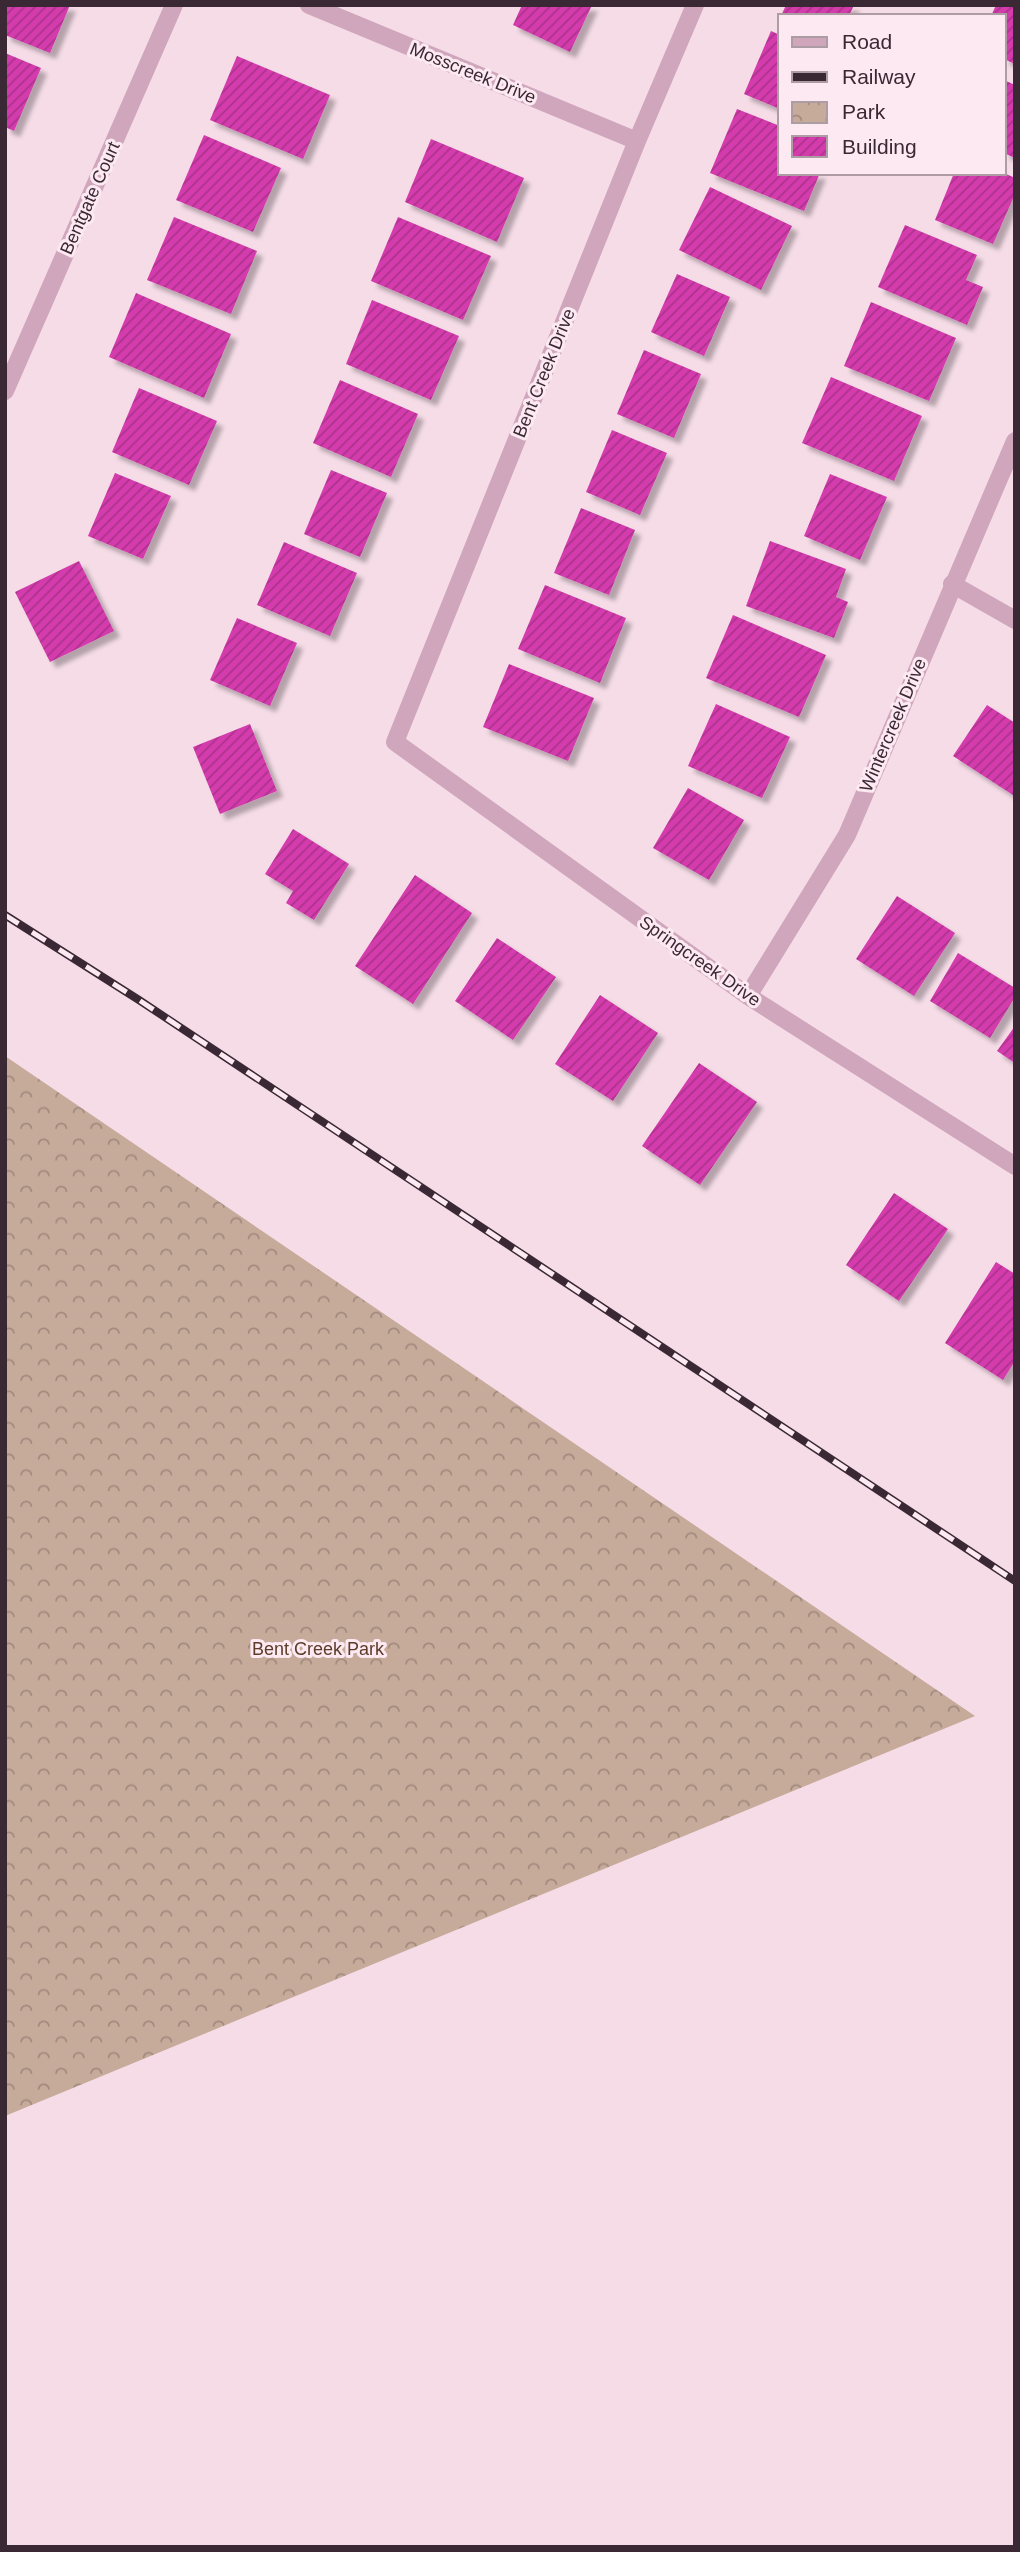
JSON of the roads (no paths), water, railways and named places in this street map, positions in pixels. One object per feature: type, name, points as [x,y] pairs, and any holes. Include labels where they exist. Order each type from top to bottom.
[{"type":"street","name":"Bentgate Court","points":[[5,391],[174,5]]},
{"type":"street","name":"Mosscreek Drive","points":[[309,5],[637,141]]},
{"type":"street","name":"Bent Creek Drive","points":[[395,742],[637,141],[695,5]]},
{"type":"street","name":"Wintercreek Drive","points":[[748,996],[847,835],[1015,441]]},
{"type":"street","points":[[952,584],[1015,620]]},
{"type":"street","name":"Springcreek Drive","points":[[395,742],[748,996],[1015,1166]]},
{"type":"railway","points":[[5,915],[139,1000],[1015,1581]]},
{"type":"park label","name":"Bent Creek Park","points":[[318,1649]]}]
